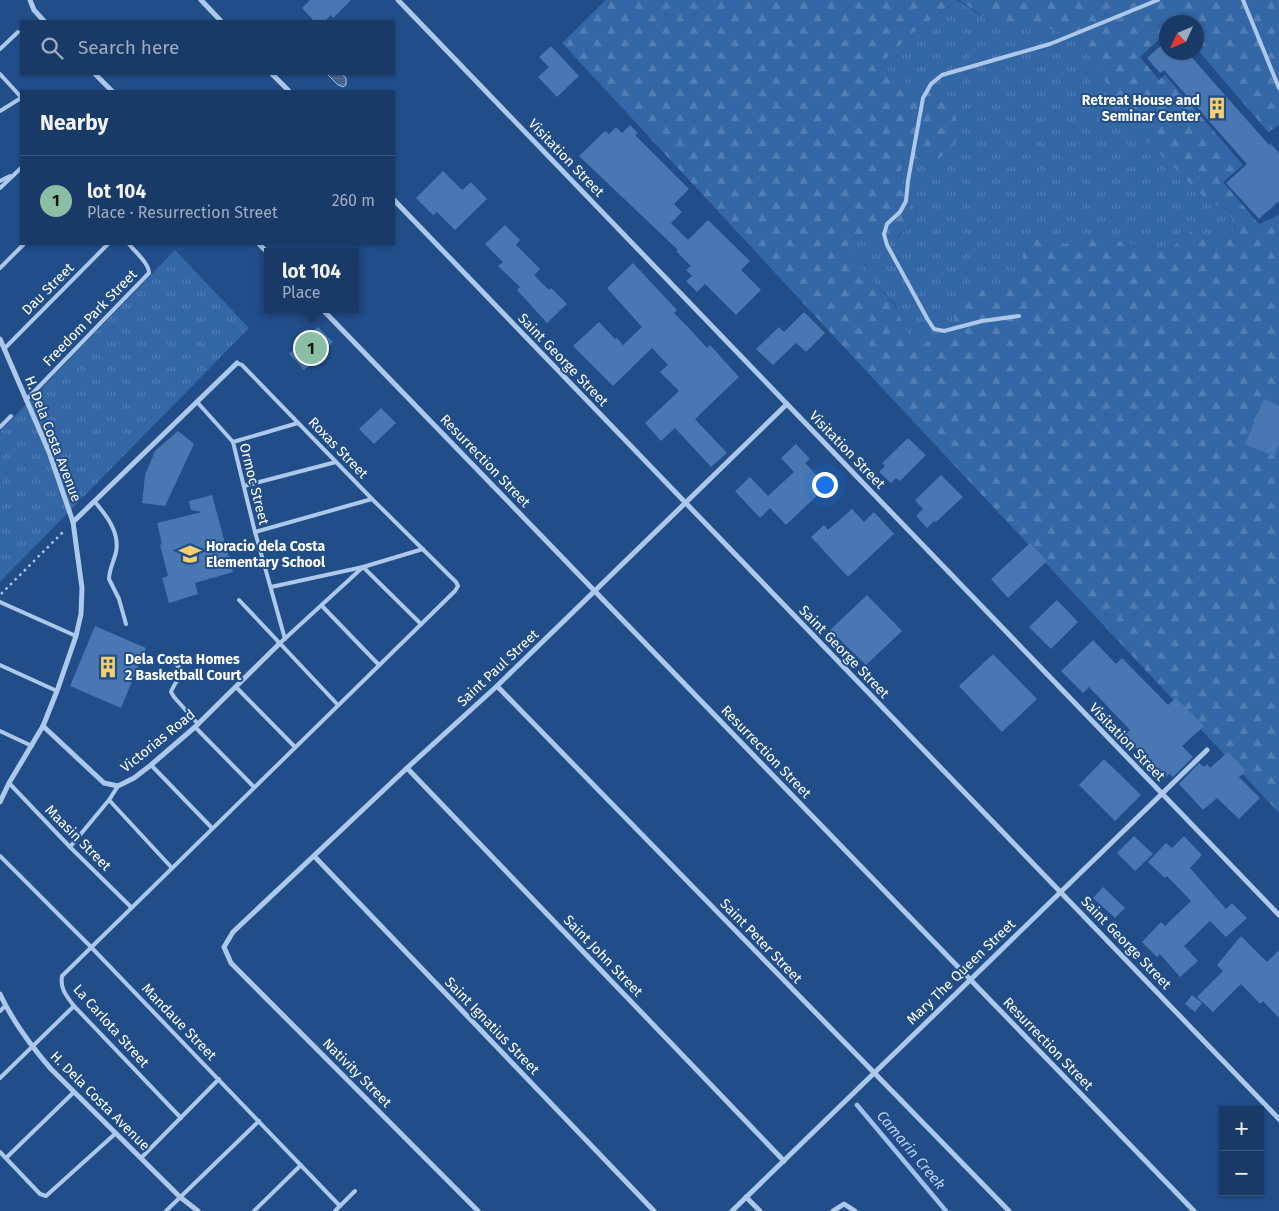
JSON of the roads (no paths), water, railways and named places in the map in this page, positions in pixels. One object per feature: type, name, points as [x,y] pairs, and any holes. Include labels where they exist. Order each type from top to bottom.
[{"type":"street","points":[[30,0],[34,10],[43,20]]},
{"type":"street","points":[[201,0],[220,20]]},
{"type":"street","name":"Visitation Street","points":[[398,0],[1279,915]]},
{"type":"street","points":[[96,75],[111,90]]},
{"type":"street","points":[[273,75],[288,90]]},
{"type":"street","name":"Saint George Street","points":[[395,201],[1279,1119]]},
{"type":"street","name":"Resurrection Street","points":[[326,313],[1194,1211]]},
{"type":"street","name":"H. Dela Costa Avenue","points":[[0,339],[49,452],[73,522],[82,588],[81,614],[76,636],[58,691],[43,726],[9,783],[0,802]]},
{"type":"street","points":[[73,522],[238,363]]},
{"type":"street","name":"Saint Paul Street","points":[[224,947],[232,932],[497,686],[787,404]]},
{"type":"street","name":"Victorias Road","points":[[43,726],[104,783],[118,786],[134,778],[197,726],[279,644]]},
{"type":"street","name":"Saint Peter Street","points":[[497,686],[1009,1211]]},
{"type":"street","name":"Mary The Queen Street","points":[[732,1211],[1207,750]]},
{"type":"street","name":"Saint John Street","points":[[407,768],[784,1161]]},
{"type":"street","name":"Saint Ignatius Street","points":[[314,856],[654,1211]]},
{"type":"street","name":"Nativity Street","points":[[224,947],[231,963],[478,1211]]},
{"type":"street","name":"H. Dela Costa Avenue","points":[[0,994],[5,1006],[32,1047],[74,1092],[180,1197],[198,1211]]},
{"type":"street","points":[[746,1197],[760,1211]]},
{"type":"street","points":[[833,1211],[844,1204],[854,1211]]},
{"type":"lane","points":[[1019,316],[982,321],[944,331],[934,329],[887,245],[884,234],[887,224],[900,212],[906,201],[923,98],[931,84],[942,75],[1050,44],[1158,0]]},
{"type":"lane","points":[[1243,0],[1279,88]]},
{"type":"lane","points":[[0,49],[18,32]]},
{"type":"lane","points":[[0,74],[20,97]]},
{"type":"lane","points":[[0,111],[20,99]]},
{"type":"lane","points":[[0,188],[20,169]]},
{"type":"lane","points":[[0,181],[14,174]]},
{"type":"lane","points":[[0,268],[23,245]]},
{"type":"lane","name":"Dau Street","points":[[4,349],[107,245]]},
{"type":"lane","name":"Freedom Park Street","points":[[26,400],[149,273],[147,265],[130,245]]},
{"type":"lane","name":"Roxas Street","points":[[238,363],[456,582],[458,586],[455,591],[421,624]]},
{"type":"lane","name":"Ormoc Street","points":[[198,403],[233,442],[255,532],[285,639]]},
{"type":"lane","points":[[0,427],[11,416]]},
{"type":"lane","points":[[233,442],[298,423]]},
{"type":"lane","points":[[244,486],[336,462]]},
{"type":"lane","points":[[255,532],[372,499]]},
{"type":"lane","points":[[95,502],[111,523],[115,534],[117,542],[116,552],[109,579],[119,599],[126,624]]},
{"type":"lane","points":[[271,588],[363,567],[423,549]]},
{"type":"lane","points":[[279,644],[363,567]]},
{"type":"lane","points":[[91,947],[421,624],[363,567]]},
{"type":"lane","points":[[239,600],[338,705]]},
{"type":"lane","points":[[0,602],[76,636]]},
{"type":"lane","points":[[322,606],[379,665]]},
{"type":"lane","points":[[173,662],[181,670],[180,676],[171,692],[174,697],[197,726],[254,787]]},
{"type":"lane","points":[[0,665],[58,691]]},
{"type":"lane","points":[[236,687],[295,747]]},
{"type":"lane","points":[[0,731],[32,746]]},
{"type":"lane","points":[[151,765],[212,828]]},
{"type":"lane","name":"Maasin Street","points":[[9,783],[131,907]]},
{"type":"lane","points":[[70,847],[109,800],[118,786]]},
{"type":"lane","points":[[109,800],[172,868]]},
{"type":"lane","name":"Mandaue Street","points":[[0,856],[91,947],[340,1206]]},
{"type":"lane","name":"La Carlota Street","points":[[91,947],[62,976],[61,985],[64,993],[74,1006],[181,1118]]},
{"type":"lane","points":[[0,1011],[5,1006]]},
{"type":"lane","points":[[0,1078],[74,1006]]},
{"type":"lane","points":[[141,1158],[218,1079]]},
{"type":"lane","points":[[6,1158],[74,1092]]},
{"type":"lane","points":[[166,1211],[259,1121]]},
{"type":"lane","points":[[0,1152],[40,1194],[46,1196],[116,1133]]},
{"type":"lane","points":[[254,1211],[301,1165]]},
{"type":"lane","points":[[335,1211],[355,1191]]},
{"type":"waterway","name":"Camarin Creek","points":[[857,1105],[946,1211]]},
{"type":"place","name":"Retreat House and Seminar Center","points":[[1217,108]]},
{"type":"place","name":"lot 104","points":[[311,348]]},
{"type":"place","name":"Horacio dela Costa Elementary School","points":[[190,554]]},
{"type":"place","name":"Dela Costa Homes 2 Basketball Court","points":[[108,667]]}]
